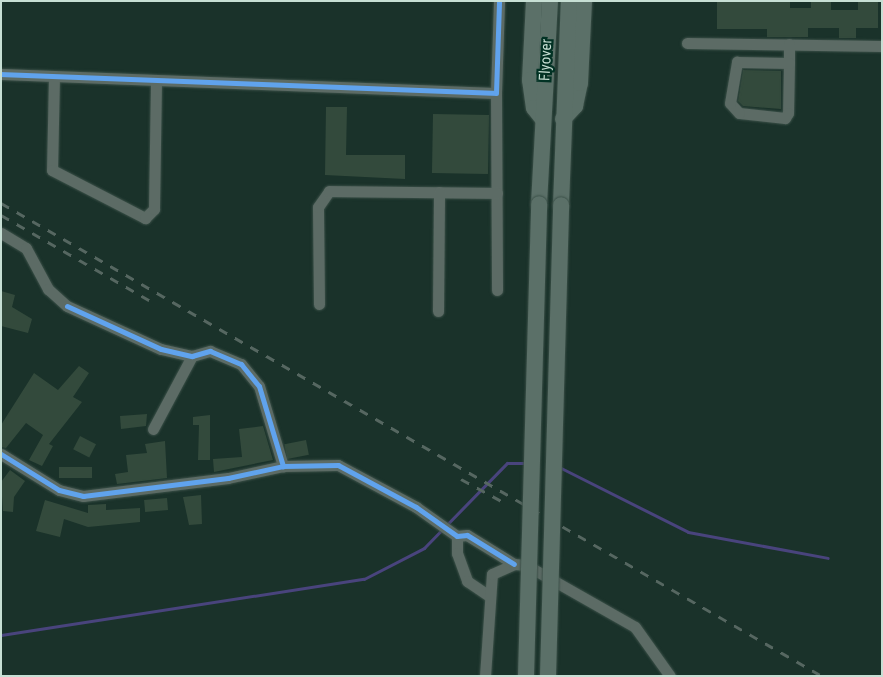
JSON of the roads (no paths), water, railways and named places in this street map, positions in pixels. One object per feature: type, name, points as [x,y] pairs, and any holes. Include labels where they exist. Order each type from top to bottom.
[{"type":"highway","points":[[534,1],[530,80],[534,108],[544,120]]},
{"type":"highway","name":"Flyover","points":[[526,676],[539,204],[550,1]]},
{"type":"highway","name":"Flyover","points":[[548,676],[563,119],[569,1]]},
{"type":"highway","points":[[563,119],[575,106],[580,83],[584,1]]},
{"type":"street","points":[[497,290],[496,92],[499,1]]},
{"type":"street","points":[[687,42],[882,46]]},
{"type":"street","points":[[789,44],[789,63],[785,118],[739,113],[730,103],[733,65],[789,63]]},
{"type":"street","points":[[1,74],[496,92]]},
{"type":"street","points":[[54,76],[52,170],[145,218],[154,209],[156,80]]},
{"type":"street","points":[[319,304],[318,207],[329,191],[497,193]]},
{"type":"street","points":[[438,311],[440,192]]},
{"type":"street","points":[[1,233],[26,248],[57,300],[162,349],[192,356],[210,351],[241,364],[259,386],[283,466]]},
{"type":"street","points":[[153,429],[192,356]]},
{"type":"street","points":[[1,454],[59,490],[83,496],[228,478],[283,466],[338,465],[416,507],[455,534],[467,536],[514,564]]},
{"type":"street","points":[[455,534],[457,553],[467,581],[488,596]]},
{"type":"street","points":[[485,676],[488,596],[492,574],[514,564],[526,564],[635,627],[662,659],[670,676]]},
{"type":"waterway","points":[[1,635],[364,579],[424,548],[507,463],[526,463]]},
{"type":"waterway","points":[[559,467],[688,532],[828,558]]},
{"type":"railway","points":[[1,203],[822,676]]},
{"type":"railway","points":[[1,215],[149,300]]},
{"type":"railway","points":[[461,479],[507,504]]}]
